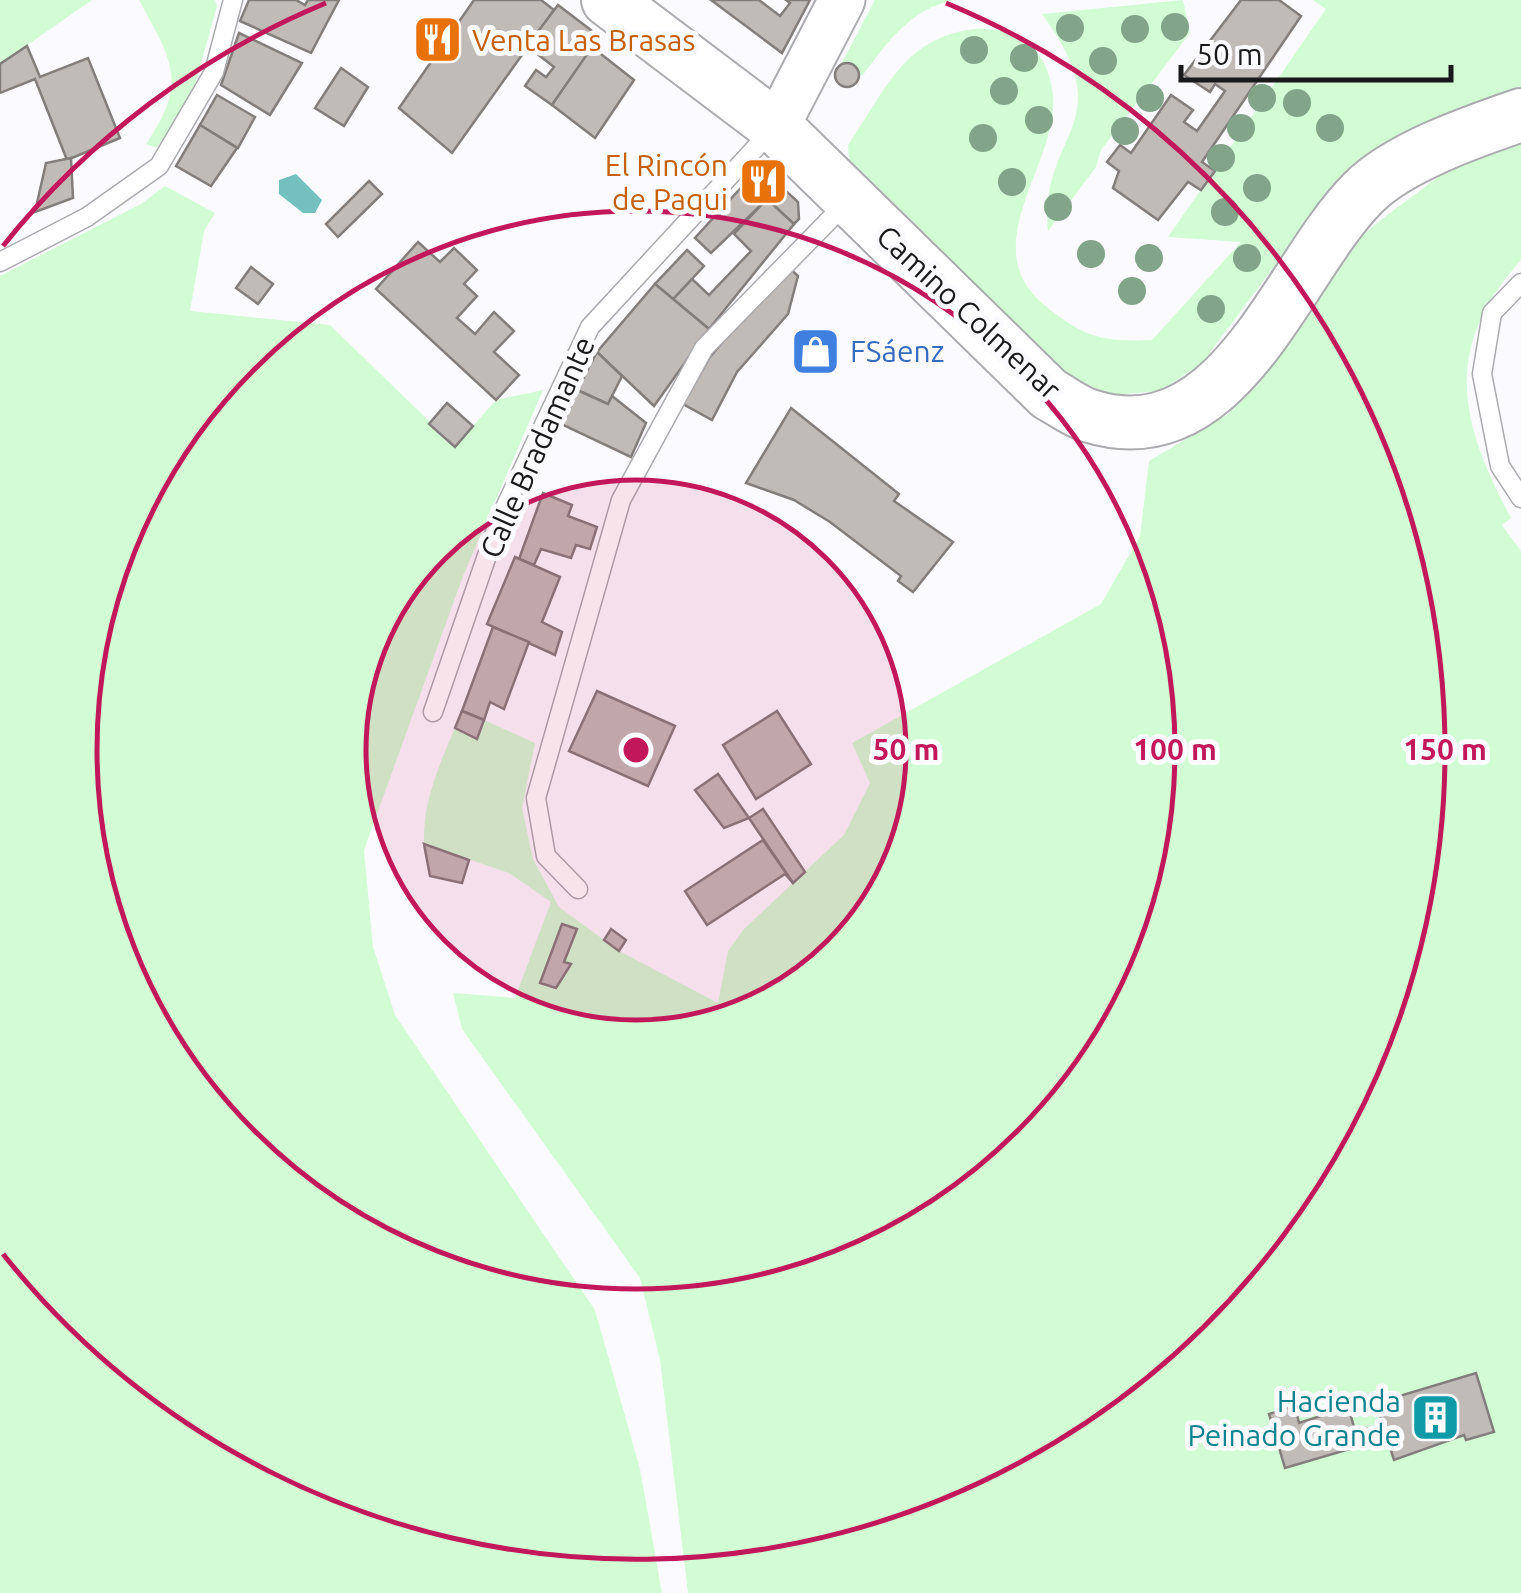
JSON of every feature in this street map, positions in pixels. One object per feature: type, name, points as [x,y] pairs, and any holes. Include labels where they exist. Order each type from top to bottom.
[{"type":"main road","name":"Camino Colmenar","points":[[608,0],[776,127],[1049,394],[1090,416],[1138,420],[1182,411],[1218,388],[1261,340],[1310,257],[1366,189],[1449,140],[1521,115]]},
{"type":"street","points":[[776,127],[842,0]]},
{"type":"lane","points":[[0,262],[87,217],[160,166],[214,72],[233,0]]},
{"type":"lane","name":"Calle Bradamante","points":[[433,712],[500,518],[590,327],[776,127]]},
{"type":"lane","points":[[578,889],[546,856],[536,798],[621,500],[704,348],[790,255],[850,199]]},
{"type":"lane","points":[[1521,283],[1492,313],[1482,374],[1500,466],[1521,498]]},
{"type":"green space","points":[[0,0],[92,0],[0,64]]},
{"type":"green space","points":[[139,0],[215,0],[217,6],[193,92],[157,148],[146,144],[168,104],[171,72]]},
{"type":"green space","points":[[875,0],[954,0],[912,19],[862,76],[848,62],[841,64]]},
{"type":"green space","points":[[1183,0],[1190,33],[1101,150],[1096,167],[1048,231],[1055,170],[1078,105],[1076,81],[1065,51],[1042,14]]},
{"type":"green space","points":[[1313,0],[1521,0],[1521,96],[1324,200],[1202,363],[1160,391],[1110,395],[1057,371],[850,175],[848,145],[890,80],[922,48],[943,37],[985,29],[1023,40],[1037,53],[1048,72],[1053,96],[1044,150],[1017,233],[1017,259],[1026,284],[1048,308],[1085,332],[1108,339],[1152,340],[1241,242],[1168,237],[1326,9]]},
{"type":"green space","points":[[1521,140],[1521,260],[1496,292],[1479,324],[1469,355],[1467,386],[1470,417],[1480,449],[1511,518],[1502,525],[1521,551],[1521,1593],[688,1593],[660,1360],[640,1278],[462,1029],[453,993],[515,998],[551,902],[509,873],[424,844],[429,799],[455,728],[477,739],[484,720],[535,743],[522,808],[533,859],[559,907],[619,951],[718,1003],[728,951],[744,929],[844,835],[870,783],[852,743],[1101,604],[1140,536],[1149,461],[1227,415],[1282,353],[1333,262],[1378,222],[1449,169]]},
{"type":"green space","points":[[165,186],[215,213],[204,231],[190,311],[330,325],[455,446],[496,400],[543,390],[463,576],[364,850],[373,947],[395,1015],[595,1310],[640,1469],[662,1593],[0,1593],[0,276],[141,204]]},
{"type":"water","points":[[296,174],[322,200],[315,213],[303,213],[279,194],[279,180]]},
{"type":"building","points":[[249,0],[296,0],[305,5],[308,0],[339,0],[311,53],[240,21]]},
{"type":"building","points":[[474,0],[541,0],[554,10],[452,153],[399,108]]},
{"type":"building","points":[[711,0],[759,0],[780,16],[790,3],[786,0],[810,0],[782,53]]},
{"type":"building","points":[[1241,0],[1279,0],[1301,16],[1202,162],[1215,171],[1201,190],[1188,182],[1158,220],[1113,188],[1119,171],[1107,162],[1120,145],[1131,153],[1171,95],[1193,110],[1184,122],[1197,131],[1225,91],[1215,84],[1210,92],[1184,75]]},
{"type":"building","points":[[558,5],[600,37],[552,105],[525,86],[536,70],[546,77],[554,67],[527,46]]},
{"type":"building","points":[[239,33],[302,63],[270,115],[221,85]]},
{"type":"building","points":[[27,46],[40,77],[88,58],[120,138],[67,160],[35,79],[0,93],[0,64]]},
{"type":"building","points":[[592,47],[634,80],[595,138],[552,105]]},
{"type":"building","points":[[847,63],[859,75],[847,87],[835,75]]},
{"type":"building","points":[[341,68],[368,87],[344,126],[315,108]]},
{"type":"building","points":[[217,95],[255,117],[238,148],[200,125]]},
{"type":"building","points":[[200,125],[237,148],[211,186],[176,166]]},
{"type":"building","points":[[71,158],[73,198],[35,212],[46,163]]},
{"type":"building","points":[[760,167],[798,202],[799,219],[794,224],[767,199],[711,253],[695,238]]},
{"type":"building","points":[[369,181],[382,194],[338,237],[326,224]]},
{"type":"building","points":[[767,199],[794,224],[709,329],[673,299],[692,279],[709,295],[751,251],[734,234]]},
{"type":"building","points":[[418,242],[440,262],[454,248],[477,270],[464,284],[477,296],[457,318],[475,334],[494,312],[514,331],[494,352],[519,375],[496,400],[376,289]]},
{"type":"building","points":[[687,250],[704,266],[673,299],[655,284]]},
{"type":"building","points":[[787,266],[798,276],[788,314],[737,372],[712,420],[683,404],[710,357]]},
{"type":"building","points":[[251,267],[273,284],[258,304],[236,288]]},
{"type":"building","points":[[655,284],[709,329],[654,406],[597,352]]},
{"type":"building","points":[[597,352],[622,376],[608,404],[577,390]]},
{"type":"building","points":[[577,390],[608,404],[612,396],[646,423],[631,457],[561,424]]},
{"type":"building","points":[[447,403],[473,426],[455,447],[429,424]]},
{"type":"building","points":[[791,408],[899,494],[894,501],[953,542],[913,592],[898,581],[901,576],[830,522],[794,500],[746,483]]},
{"type":"building","points":[[543,493],[572,505],[568,516],[597,527],[590,549],[576,545],[571,558],[541,549],[534,565],[519,559]]},
{"type":"building","points":[[515,557],[560,577],[542,622],[562,632],[555,655],[487,624]]},
{"type":"building","points":[[493,627],[529,642],[504,709],[490,702],[484,720],[462,711]]},
{"type":"building","points":[[597,691],[675,726],[648,786],[569,751]]},
{"type":"building","points":[[462,711],[484,720],[477,739],[455,728]]},
{"type":"building","points":[[777,711],[811,764],[756,799],[723,745]]},
{"type":"building","points":[[718,774],[749,818],[724,828],[695,790]]},
{"type":"building","points":[[763,809],[805,872],[793,883],[749,818]]},
{"type":"building","points":[[763,840],[793,883],[785,874],[707,925],[685,891]]},
{"type":"building","points":[[424,844],[469,860],[462,883],[430,876]]},
{"type":"building","points":[[562,924],[577,929],[564,962],[571,964],[556,988],[540,983]]},
{"type":"building","points":[[611,929],[626,940],[619,951],[604,940]]},
{"type":"building","name":"Hacienda Peinado Grande","points":[[1476,1373],[1494,1432],[1466,1440],[1464,1435],[1394,1460],[1387,1438],[1285,1468],[1269,1414],[1295,1406],[1299,1423],[1348,1407],[1356,1433],[1383,1424],[1376,1403]]},
{"type":"place","name":"Venta Las Brasas","points":[[437,40]]},
{"type":"place","name":"El Rincón de Paqui","points":[[763,182]]},
{"type":"place","name":"FSáenz","points":[[815,351]]},
{"type":"place","name":"Hacienda Peinado Grande","points":[[1436,1418]]}]
